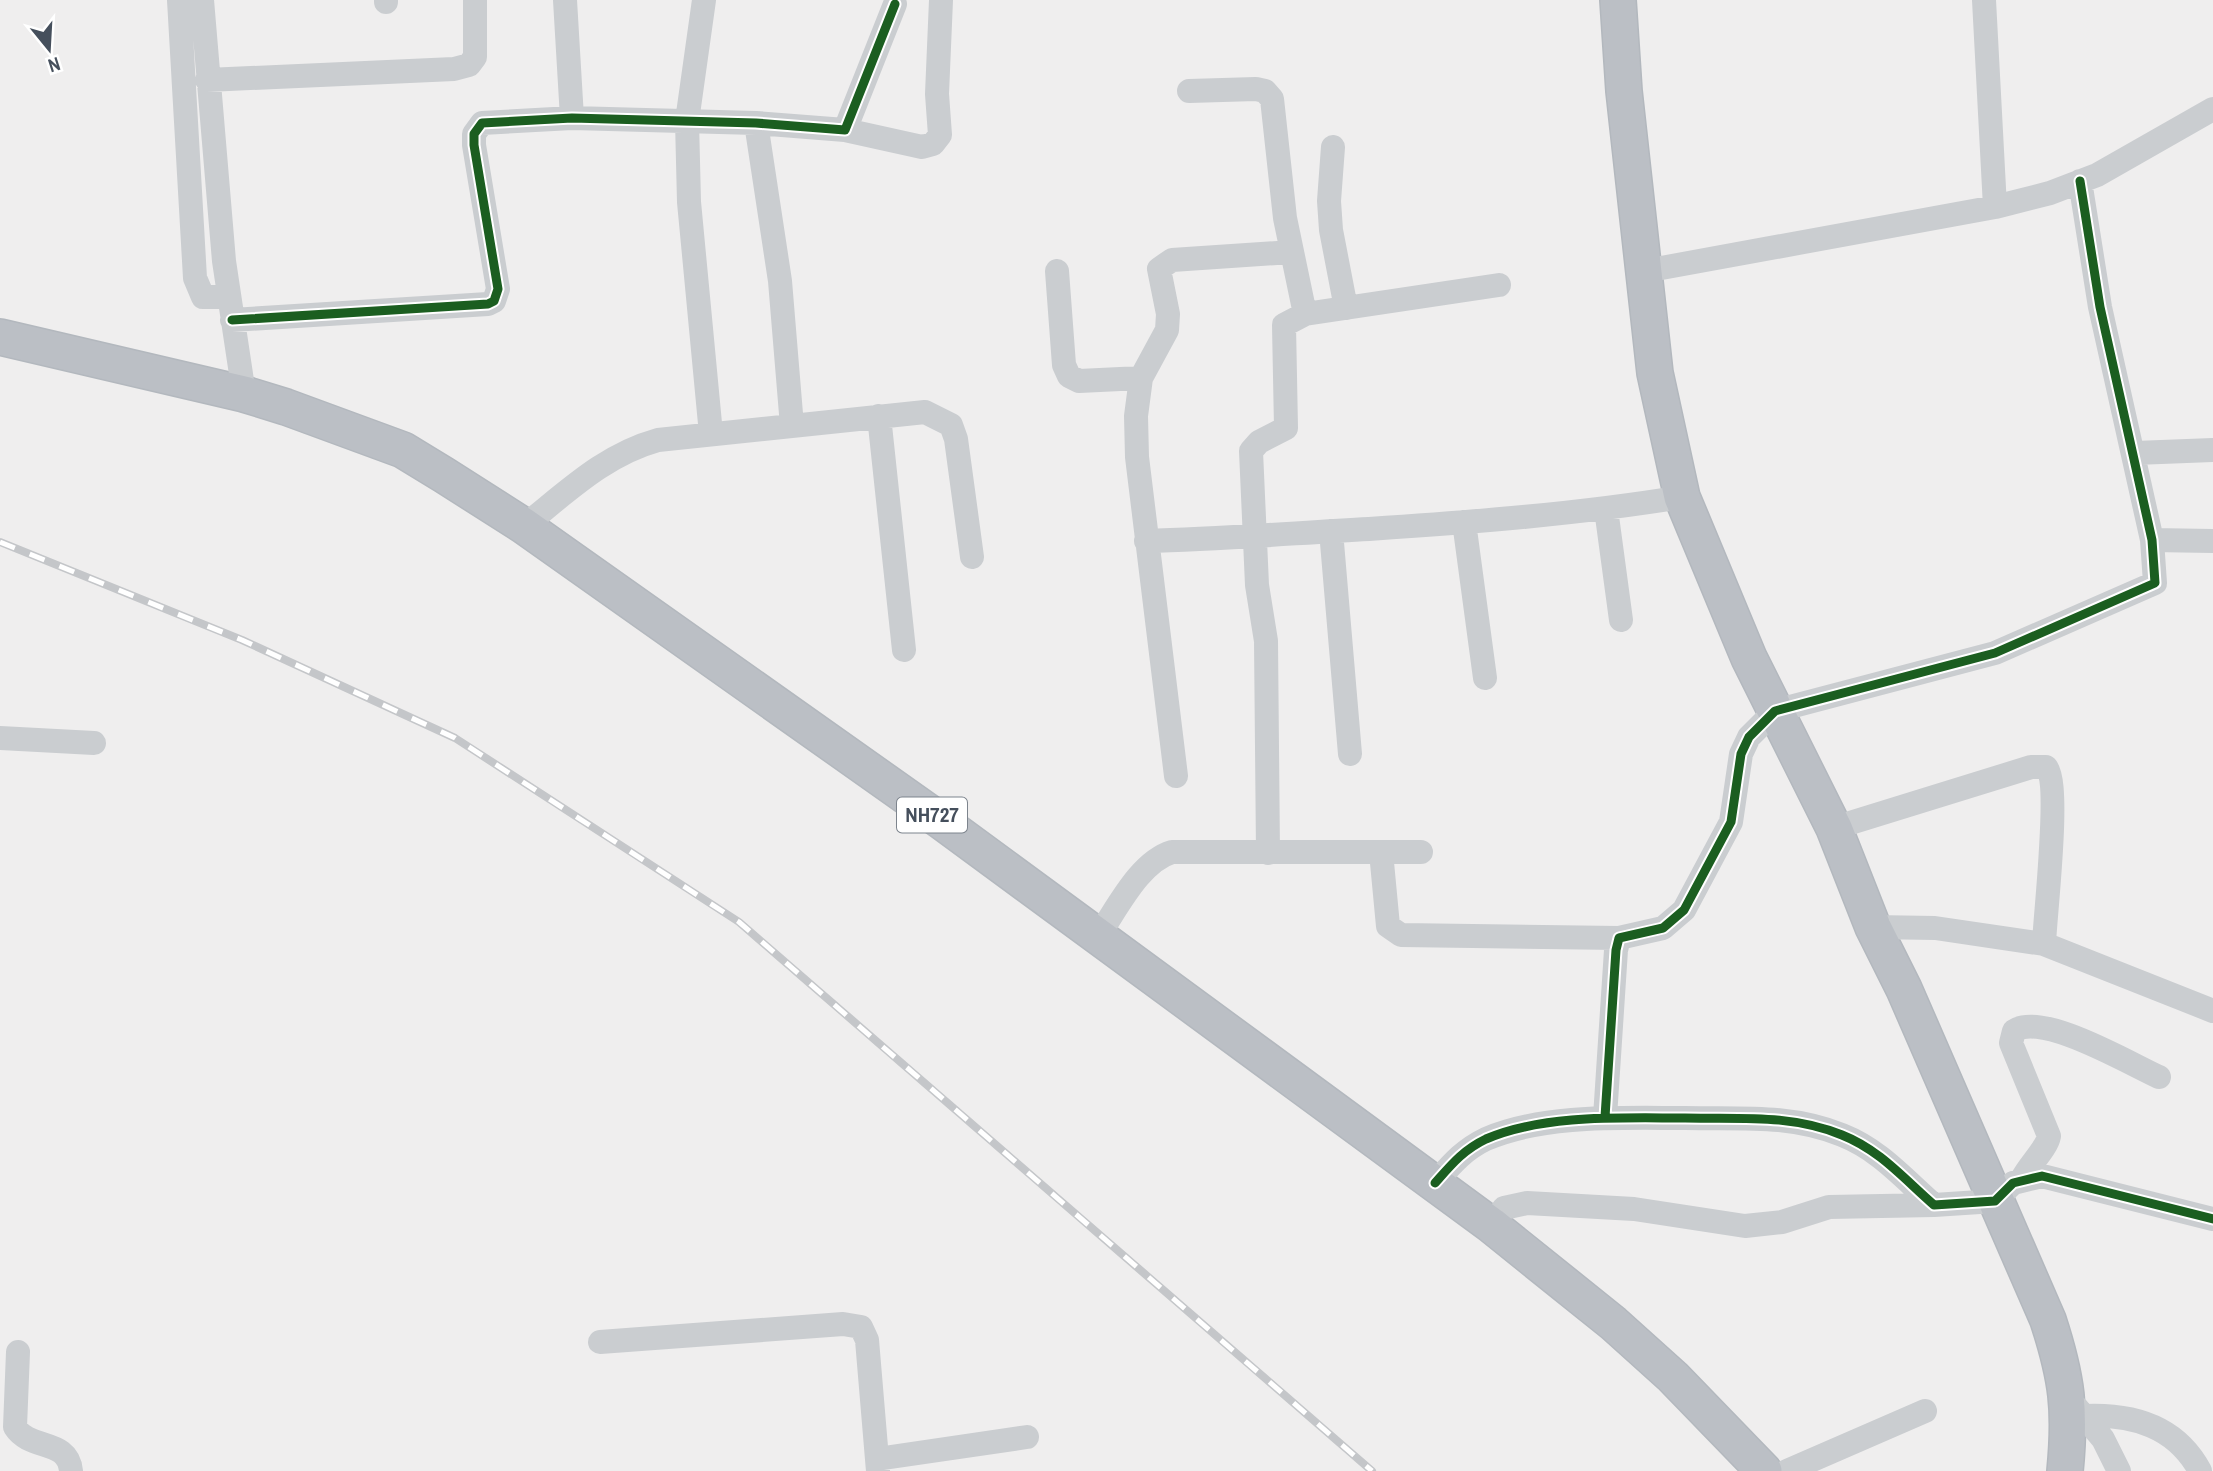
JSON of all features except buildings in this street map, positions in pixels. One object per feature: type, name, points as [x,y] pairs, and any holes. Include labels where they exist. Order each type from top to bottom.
[{"type":"highway","points":[[1618,0],[1624,91],[1655,373],[1682,497],[1775,711],[1834,828],[1873,927],[1904,989],[2048,1320],[2077,1408],[2065,1471]]},
{"type":"highway","name":"NH727","points":[[0,337],[244,394],[349,428],[403,450],[524,526],[1098,936],[1491,1225],[1613,1323],[1673,1377],[1764,1471]]},
{"type":"street","points":[[179,0],[195,278],[203,296],[230,308],[483,306],[494,300],[498,289],[474,134],[482,123],[489,121],[572,118],[757,123],[845,130],[922,146],[937,140],[940,135],[937,94],[942,0]]},
{"type":"street","points":[[202,0],[207,80],[230,308],[244,394]]},
{"type":"street","points":[[207,80],[454,69],[469,65],[475,57],[475,0]]},
{"type":"street","points":[[565,0],[572,118]]},
{"type":"street","points":[[704,0],[687,121],[690,202],[711,434]]},
{"type":"street","points":[[1984,0],[1996,207]]},
{"type":"street","points":[[845,130],[895,4]]},
{"type":"street","points":[[1189,91],[1256,89],[1265,92],[1272,99],[1285,218],[1305,314]]},
{"type":"street","points":[[1645,271],[1996,207],[2097,175],[2213,109]]},
{"type":"street","points":[[757,123],[780,281],[792,426]]},
{"type":"street","points":[[1333,147],[1329,201],[1331,230],[1346,308]]},
{"type":"street","points":[[1381,852],[1388,926],[1401,935],[1619,938],[1662,928],[1685,910],[1731,822],[1741,754],[1749,737],[1775,711],[1994,653],[2108,602],[2149,588],[2155,583],[2157,576],[2152,540],[2135,453],[2100,307],[2080,181]]},
{"type":"street","points":[[1176,776],[1137,457],[1136,416],[1142,378],[1167,330],[1168,314],[1159,275],[1161,265],[1172,260],[1292,252]]},
{"type":"street","points":[[1057,271],[1064,365],[1069,376],[1079,381],[1142,378]]},
{"type":"street","points":[[1268,853],[1266,641],[1259,601],[1254,538],[1251,451],[1259,442],[1286,428],[1283,332],[1289,321],[1305,314],[1499,285]]},
{"type":"street","points":[[524,526],[608,459],[629,448],[658,440],[925,412],[951,425],[956,439],[972,557]]},
{"type":"street","points":[[879,416],[904,650]]},
{"type":"street","points":[[2135,453],[2213,450]]},
{"type":"street","points":[[1146,541],[1254,538],[1465,522],[1606,509],[1682,497]]},
{"type":"street","points":[[1606,509],[1621,620]]},
{"type":"street","points":[[1465,522],[1485,678]]},
{"type":"street","points":[[1331,531],[1350,754]]},
{"type":"street","points":[[2152,540],[2213,541]]},
{"type":"street","points":[[0,738],[94,743]]},
{"type":"street","points":[[1834,828],[2031,767],[2046,767],[2052,780],[2054,811],[2044,944]]},
{"type":"street","points":[[1098,936],[1146,869],[1162,855],[1183,850],[1268,853],[1421,852]]},
{"type":"street","points":[[1873,927],[1935,928],[2044,944],[2213,1011]]},
{"type":"street","points":[[1605,1117],[1619,938]]},
{"type":"street","points":[[1491,1225],[1504,1208],[1527,1203],[1634,1209],[1745,1226],[1782,1222],[1829,1207],[1995,1201],[2022,1178],[2049,1136],[2011,1043],[2014,1031],[2027,1026],[2065,1033],[2159,1077]]},
{"type":"street","points":[[1434,1183],[1460,1153],[1488,1139],[1520,1129],[1605,1117],[1761,1117],[1811,1124],[1867,1146],[1934,1205]]},
{"type":"street","points":[[2022,1178],[2058,1179],[2213,1219]]},
{"type":"street","points":[[600,1342],[843,1324],[861,1327],[868,1353],[877,1465],[1027,1437]]},
{"type":"street","points":[[18,1352],[15,1427],[26,1440],[59,1449],[66,1454],[71,1471]]},
{"type":"street","points":[[2077,1408],[2103,1439],[2119,1471]]},
{"type":"street","points":[[2077,1408],[2153,1425],[2176,1439],[2190,1452],[2200,1471]]},
{"type":"street","points":[[1787,1471],[1925,1411]]},
{"type":"railway","points":[[0,542],[242,640],[455,738],[739,922],[1372,1471]]},
{"type":"cycle path","points":[[232,320],[488,304],[494,301],[498,289],[474,145],[474,134],[482,123],[572,118],[756,123],[845,130],[895,4]]},
{"type":"cycle path","points":[[1605,1117],[1619,938],[1663,928],[1684,910],[1731,822],[1741,754],[1749,737],[1775,711],[1995,653],[2155,583],[2152,540],[2100,307],[2080,181]]},
{"type":"cycle path","points":[[1435,1183],[1458,1158],[1478,1143],[1533,1125],[1610,1118],[1765,1119],[1823,1128],[1856,1141],[1891,1166],[1934,1205],[1995,1201],[2013,1183],[2042,1176],[2213,1219]]}]
